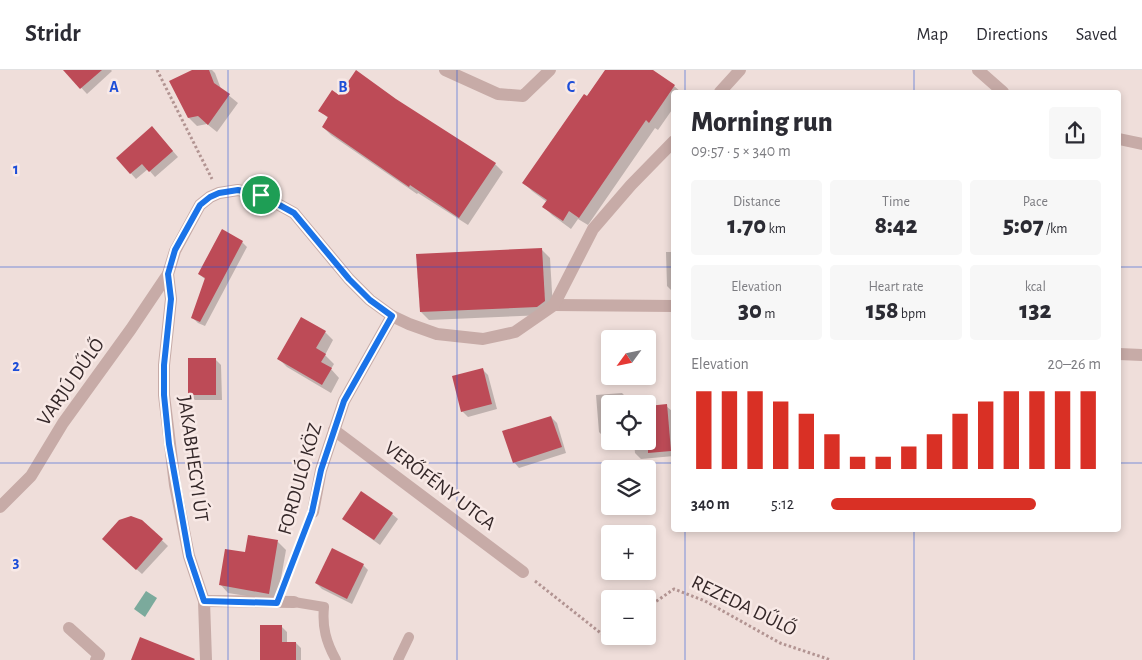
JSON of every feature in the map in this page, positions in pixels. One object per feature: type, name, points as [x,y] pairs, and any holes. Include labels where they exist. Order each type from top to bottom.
[{"type":"street","points":[[445,70],[498,94],[523,96],[550,70]]},
{"type":"street","points":[[722,90],[740,70]]},
{"type":"street","points":[[978,70],[1001,90]]},
{"type":"street","points":[[1121,139],[1142,144]]},
{"type":"street","points":[[219,193],[238,190],[261,195],[294,213],[349,279],[370,300],[392,316],[437,334],[484,339],[515,332],[554,305],[592,229],[671,144]]},
{"type":"street","name":"JAKABHEGYI ÚT","points":[[206,660],[204,601],[189,556],[169,444],[164,395],[164,365],[171,299],[168,274],[175,250],[200,205],[219,193]]},
{"type":"street","name":"VARJÚ DŰLŐ","points":[[0,507],[31,476],[63,423],[168,274]]},
{"type":"street","points":[[554,305],[671,306]]},
{"type":"street","name":"FORDULÓ KÖZ","points":[[312,512],[321,470],[344,401],[392,316]]},
{"type":"street","points":[[1121,354],[1142,355]]},
{"type":"street","name":"VERŐFÉNY UTCA","points":[[334,430],[523,572]]},
{"type":"street","points":[[204,601],[294,602]]},
{"type":"street","points":[[69,628],[99,655],[96,660]]},
{"type":"lane","points":[[294,602],[324,607],[322,622],[327,643],[336,660]]},
{"type":"lane","points":[[398,660],[409,637]]},
{"type":"path","points":[[157,70],[219,193]]},
{"type":"path","name":"FORDULÓ KÖZ","points":[[277,603],[312,512]]},
{"type":"path","points":[[523,572],[601,631]]},
{"type":"path","name":"REZEDA DŰLŐ","points":[[656,601],[674,589],[705,601],[780,642],[831,660]]},
{"type":"shaded area","points":[[146,591],[157,598],[145,617],[134,609]]},
{"type":"building","points":[[63,70],[102,70],[80,89]]},
{"type":"building","points":[[192,70],[209,70],[214,83],[230,94],[208,125],[198,116],[188,118],[169,81]]},
{"type":"building","points":[[356,70],[396,99],[496,163],[459,218],[410,185],[409,187],[322,127],[328,117],[318,111],[332,90],[339,95]]},
{"type":"building","points":[[605,70],[653,70],[675,85],[649,123],[646,120],[579,218],[569,211],[563,221],[542,207],[547,200],[522,183],[584,94],[587,96]]},
{"type":"building","points":[[152,126],[173,151],[149,172],[142,164],[130,174],[116,158]]},
{"type":"building","points":[[222,229],[243,241],[200,322],[191,318],[205,278],[198,274]]},
{"type":"building","points":[[542,248],[545,301],[537,307],[420,312],[416,254]]},
{"type":"building","points":[[301,317],[326,331],[316,348],[326,354],[321,362],[332,368],[322,385],[277,359]]},
{"type":"building","points":[[188,358],[216,358],[216,395],[188,395]]},
{"type":"building","points":[[483,368],[492,404],[461,412],[452,376]]},
{"type":"building","points":[[667,404],[671,451],[648,453],[648,450],[656,450],[656,405]]},
{"type":"building","points":[[551,416],[562,447],[513,463],[502,431]]},
{"type":"building","points":[[361,491],[393,513],[374,540],[342,519]]},
{"type":"building","points":[[131,516],[142,520],[163,539],[136,570],[102,539],[119,520]]},
{"type":"building","points":[[248,535],[278,540],[269,594],[219,585],[225,549],[245,552]]},
{"type":"building","points":[[332,548],[364,564],[347,599],[315,583]]},
{"type":"building","points":[[260,625],[282,625],[282,642],[296,642],[296,660],[260,660]]},
{"type":"building","points":[[140,637],[195,659],[131,660]]},
{"type":"route","points":[[238,190],[261,195],[294,213],[349,279],[370,300],[392,316],[344,401],[321,470],[312,512],[277,603],[204,601],[189,556],[169,444],[164,395],[164,365],[171,299],[168,274],[175,250],[200,205],[219,193],[238,190]]}]
